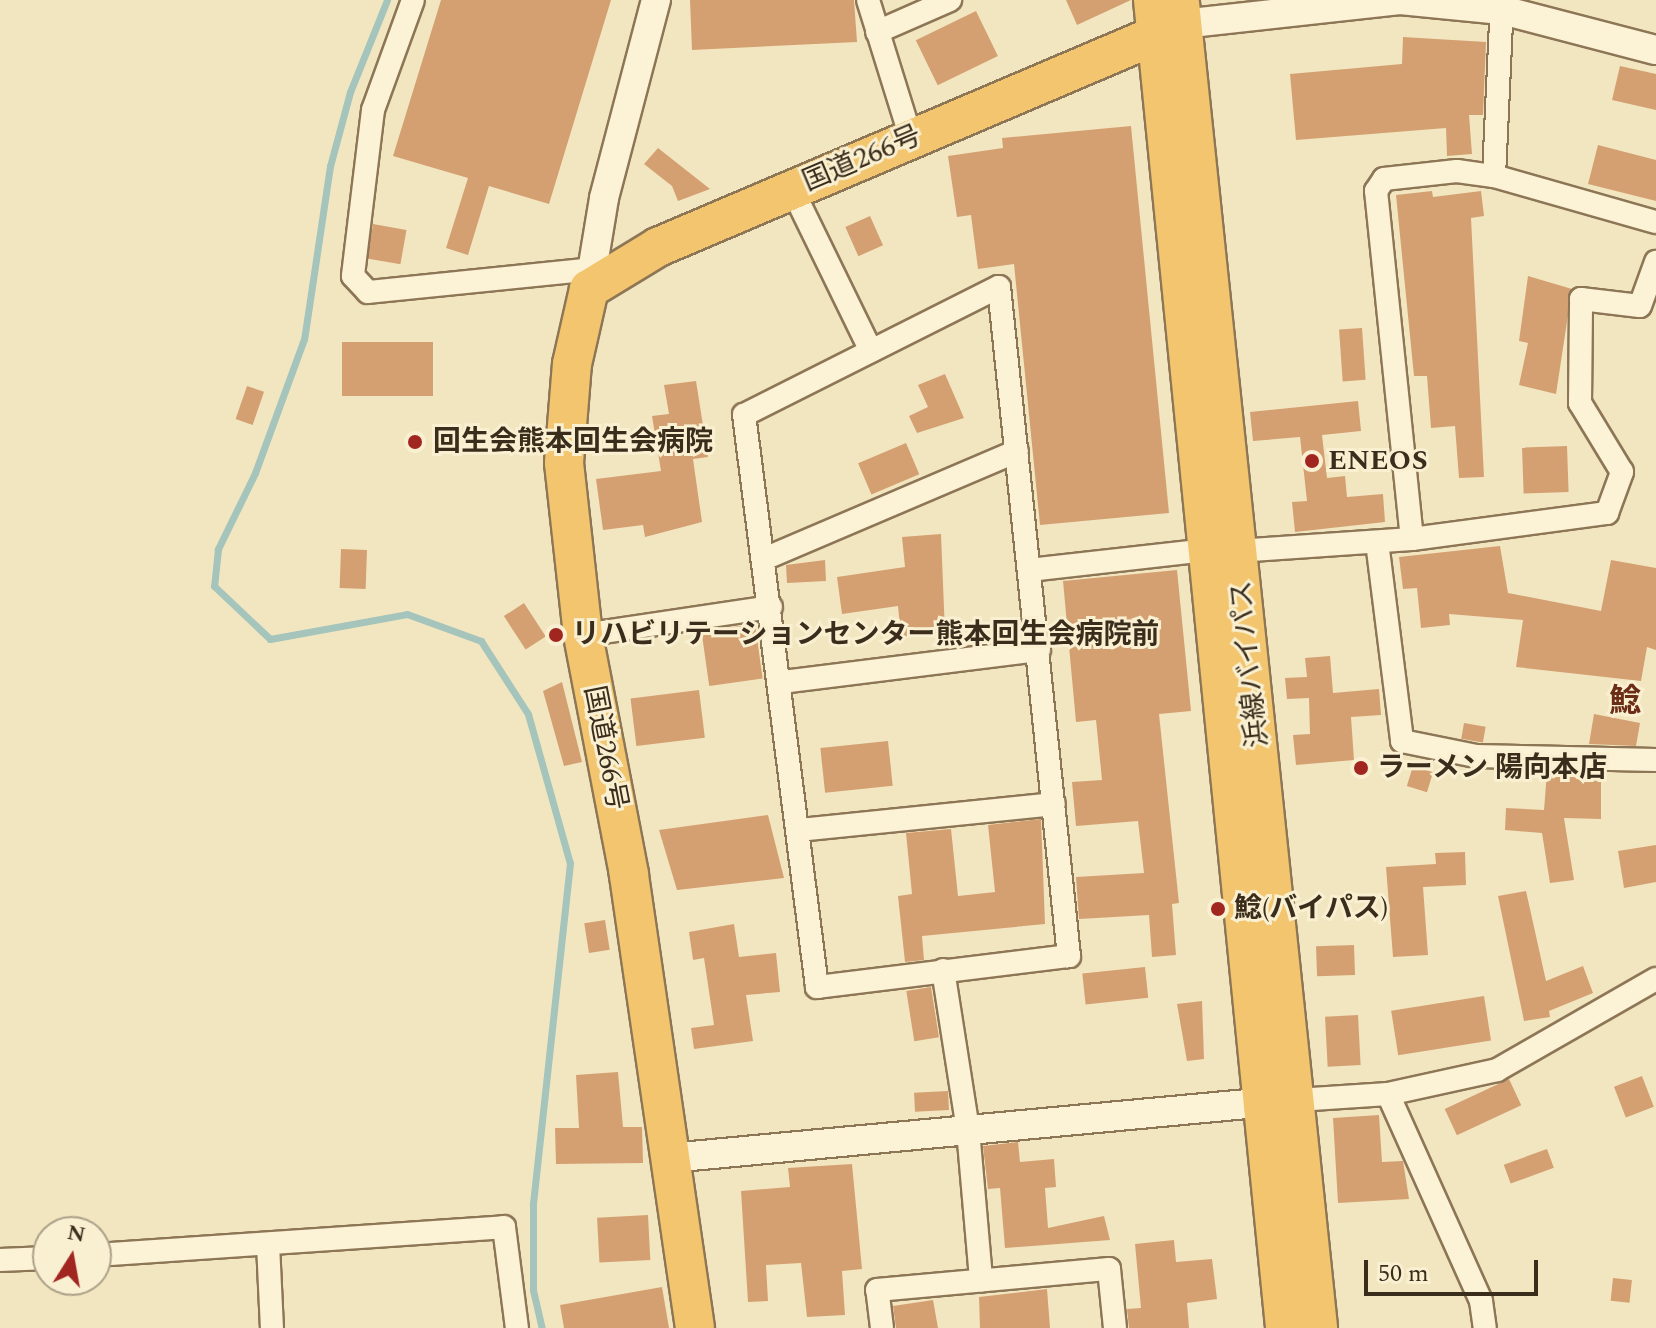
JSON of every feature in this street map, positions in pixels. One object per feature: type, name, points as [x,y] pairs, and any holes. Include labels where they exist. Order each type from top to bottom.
[{"type":"highway","name":"国道266号","points":[[695,1328],[629,874],[583,635],[564,463],[572,364],[591,279],[911,138],[1168,15]]},
{"type":"highway","name":"浜線バイパス","points":[[1168,15],[1281,1101],[1318,1328]]},
{"type":"highway","name":"浜線バイパス","points":[[1281,1101],[1285,1328]]},
{"type":"street","points":[[413,0],[373,110],[353,276],[368,292],[591,279],[656,0]]},
{"type":"street","points":[[868,0],[911,138]]},
{"type":"street","points":[[877,32],[950,0]]},
{"type":"street","points":[[1168,15],[1400,0],[1502,5],[1656,50]]},
{"type":"street","points":[[1494,176],[1502,5]]},
{"type":"street","points":[[1412,539],[1376,191],[1384,179],[1457,171],[1494,176],[1656,222]]},
{"type":"street","points":[[792,189],[871,351]]},
{"type":"street","points":[[1029,570],[1222,551],[1412,539],[1607,513],[1622,472],[1580,403],[1581,299],[1640,306],[1656,262]]},
{"type":"street","points":[[999,287],[1069,956],[817,987],[782,682],[744,415],[871,351],[999,287]]},
{"type":"street","points":[[764,559],[1017,451]]},
{"type":"street","points":[[1377,542],[1402,741],[1476,756],[1656,760]]},
{"type":"street","points":[[583,635],[771,607]]},
{"type":"street","points":[[782,682],[1039,650]]},
{"type":"street","points":[[799,830],[1054,804]]},
{"type":"street","points":[[943,970],[968,1130],[981,1280]]},
{"type":"street","points":[[670,1158],[1281,1101],[1388,1094],[1497,1070],[1656,979]]},
{"type":"street","points":[[1388,1094],[1481,1301],[1485,1328]]},
{"type":"street","points":[[112,1254],[504,1227],[517,1328]]},
{"type":"street","points":[[268,1244],[272,1328]]},
{"type":"street","points":[[0,1260],[32,1259]]},
{"type":"street","points":[[882,1328],[877,1290],[1109,1269],[1115,1328]]},
{"type":"building","points":[[441,0],[611,0],[549,204],[489,186],[468,255],[446,248],[468,178],[393,156]]},
{"type":"building","points":[[690,0],[854,0],[857,42],[692,50]]},
{"type":"building","points":[[1066,0],[1131,0],[1077,25]]},
{"type":"building","points":[[976,11],[998,56],[938,85],[916,40]]},
{"type":"building","points":[[1403,37],[1486,42],[1483,115],[1469,115],[1472,154],[1447,156],[1446,128],[1296,140],[1290,74],[1402,64]]},
{"type":"building","points":[[1620,66],[1656,74],[1656,110],[1612,100]]},
{"type":"building","points":[[1131,126],[1169,513],[1040,525],[1014,264],[978,269],[971,215],[957,217],[948,156],[1003,148],[1002,138]]},
{"type":"building","points":[[1598,145],[1656,160],[1656,201],[1588,184]]},
{"type":"building","points":[[658,148],[710,189],[678,201],[672,186],[644,164]]},
{"type":"building","points":[[1432,191],[1433,197],[1481,191],[1484,216],[1471,218],[1484,477],[1459,478],[1455,426],[1431,428],[1427,376],[1414,376],[1396,195]]},
{"type":"building","points":[[870,216],[883,245],[858,256],[845,227]]},
{"type":"building","points":[[373,224],[406,230],[400,264],[367,258]]},
{"type":"building","points":[[1528,276],[1572,289],[1556,394],[1519,385],[1528,343],[1519,341]]},
{"type":"building","points":[[1362,328],[1366,380],[1343,381],[1339,330]]},
{"type":"building","points":[[342,342],[433,342],[433,396],[342,396]]},
{"type":"building","points":[[945,374],[964,418],[917,433],[909,416],[928,407],[918,385]]},
{"type":"building","points":[[696,381],[708,457],[693,459],[702,522],[645,537],[643,525],[603,530],[596,479],[661,471],[652,416],[669,414],[664,385]]},
{"type":"building","points":[[247,386],[264,392],[253,425],[236,419]]},
{"type":"building","points":[[1358,401],[1361,431],[1322,435],[1327,478],[1345,476],[1347,497],[1383,494],[1385,522],[1295,532],[1292,502],[1307,501],[1300,437],[1253,441],[1250,412]]},
{"type":"building","points":[[906,443],[919,474],[871,495],[858,463]]},
{"type":"building","points":[[1567,446],[1569,492],[1524,494],[1522,448]]},
{"type":"building","points":[[941,534],[945,633],[901,637],[898,606],[842,614],[837,577],[905,567],[902,537]]},
{"type":"building","points":[[1500,546],[1508,593],[1601,611],[1611,560],[1656,568],[1656,650],[1647,647],[1641,681],[1516,667],[1523,620],[1449,614],[1450,625],[1421,628],[1417,588],[1403,589],[1399,557]]},
{"type":"building","points":[[341,549],[367,550],[366,589],[340,588]]},
{"type":"building","points":[[825,560],[826,581],[787,583],[786,565]]},
{"type":"building","points":[[1177,570],[1191,711],[1159,714],[1179,903],[1172,904],[1176,955],[1152,957],[1149,915],[1079,919],[1076,877],[1144,873],[1138,821],[1076,826],[1072,782],[1102,780],[1096,720],[1076,722],[1063,581]]},
{"type":"building","points":[[524,603],[546,637],[526,650],[504,616]]},
{"type":"building","points":[[755,624],[763,678],[709,686],[702,632]]},
{"type":"building","points":[[1330,656],[1333,693],[1379,689],[1381,715],[1351,717],[1354,760],[1296,765],[1293,735],[1310,734],[1309,698],[1287,699],[1285,678],[1307,677],[1305,658]]},
{"type":"building","points":[[562,682],[582,762],[564,766],[543,691]]},
{"type":"building","points":[[699,690],[705,738],[636,746],[631,698]]},
{"type":"building","points":[[1594,714],[1640,723],[1636,746],[1589,744]]},
{"type":"building","points":[[1464,723],[1486,727],[1483,743],[1461,739]]},
{"type":"building","points":[[888,741],[893,786],[825,793],[820,748]]},
{"type":"building","points":[[1413,766],[1433,772],[1427,792],[1407,786]]},
{"type":"building","points":[[1547,772],[1601,773],[1601,819],[1564,818],[1574,880],[1550,883],[1542,833],[1505,830],[1506,808],[1544,810]]},
{"type":"building","points":[[768,815],[784,878],[677,890],[659,830]]},
{"type":"building","points":[[1041,819],[1045,924],[922,936],[924,960],[905,962],[898,896],[912,894],[906,833],[951,829],[958,896],[995,892],[988,825]]},
{"type":"building","points":[[1656,845],[1656,882],[1624,888],[1618,851]]},
{"type":"building","points":[[1465,852],[1466,885],[1423,887],[1428,955],[1393,957],[1386,867],[1436,864],[1435,853]]},
{"type":"building","points":[[1526,891],[1546,981],[1583,966],[1593,993],[1549,1011],[1550,1017],[1524,1021],[1498,896]]},
{"type":"building","points":[[605,920],[610,950],[589,953],[584,923]]},
{"type":"building","points":[[734,924],[739,957],[776,953],[780,992],[746,995],[753,1041],[694,1049],[691,1028],[714,1025],[704,958],[693,960],[689,932]]},
{"type":"building","points":[[1354,945],[1355,975],[1317,976],[1316,946]]},
{"type":"building","points":[[1145,967],[1148,998],[1086,1004],[1082,974]]},
{"type":"building","points":[[931,987],[939,1037],[914,1041],[906,991]]},
{"type":"building","points":[[1484,996],[1491,1040],[1398,1055],[1391,1011]]},
{"type":"building","points":[[1202,1001],[1204,1059],[1187,1061],[1177,1004]]},
{"type":"building","points":[[1358,1015],[1361,1065],[1328,1067],[1325,1017]]},
{"type":"building","points":[[618,1072],[623,1127],[642,1127],[643,1163],[556,1164],[555,1128],[579,1128],[576,1075]]},
{"type":"building","points":[[1642,1076],[1654,1107],[1626,1118],[1614,1087]]},
{"type":"building","points":[[1509,1079],[1521,1105],[1457,1135],[1445,1109]]},
{"type":"building","points":[[948,1091],[949,1110],[915,1112],[914,1093]]},
{"type":"building","points":[[1379,1115],[1382,1162],[1403,1161],[1409,1199],[1338,1203],[1333,1118]]},
{"type":"building","points":[[1018,1142],[1020,1162],[1054,1159],[1056,1187],[1045,1188],[1048,1228],[1104,1216],[1110,1240],[1005,1248],[1000,1188],[988,1189],[983,1146]]},
{"type":"building","points":[[1547,1149],[1554,1168],[1511,1184],[1504,1165]]},
{"type":"building","points":[[852,1164],[862,1269],[842,1271],[845,1315],[807,1317],[801,1263],[766,1265],[768,1301],[748,1302],[741,1191],[790,1187],[788,1168]]},
{"type":"building","points":[[648,1215],[650,1260],[599,1263],[597,1218]]},
{"type":"building","points":[[1174,1240],[1176,1262],[1212,1259],[1217,1299],[1187,1303],[1189,1328],[1129,1328],[1127,1309],[1141,1308],[1135,1244]]},
{"type":"building","points":[[1613,1278],[1632,1280],[1629,1303],[1611,1301]]},
{"type":"building","points":[[662,1287],[669,1328],[564,1328],[560,1305]]},
{"type":"building","points":[[1047,1289],[1050,1328],[980,1328],[979,1297]]},
{"type":"building","points":[[933,1300],[938,1328],[896,1328],[893,1306]]},
{"type":"waterway","points":[[387,0],[350,92],[330,166],[304,339],[255,473],[218,549],[214,586],[270,639],[407,614],[481,641],[528,714],[570,863],[533,1205],[533,1290],[542,1328]]},
{"type":"place","name":"回生会熊本回生会病院","points":[[415,442]]},
{"type":"place","name":"ENEOS","points":[[1312,461]]},
{"type":"place","name":"リハビリテーションセンター熊本回生会病院前","points":[[556,635]]},
{"type":"place","name":"ラーメン 陽向本店","points":[[1361,768]]},
{"type":"place","name":"鯰(バイパス)","points":[[1218,909]]},
{"type":"district","name":"鯰","points":[[1625,702]]}]
